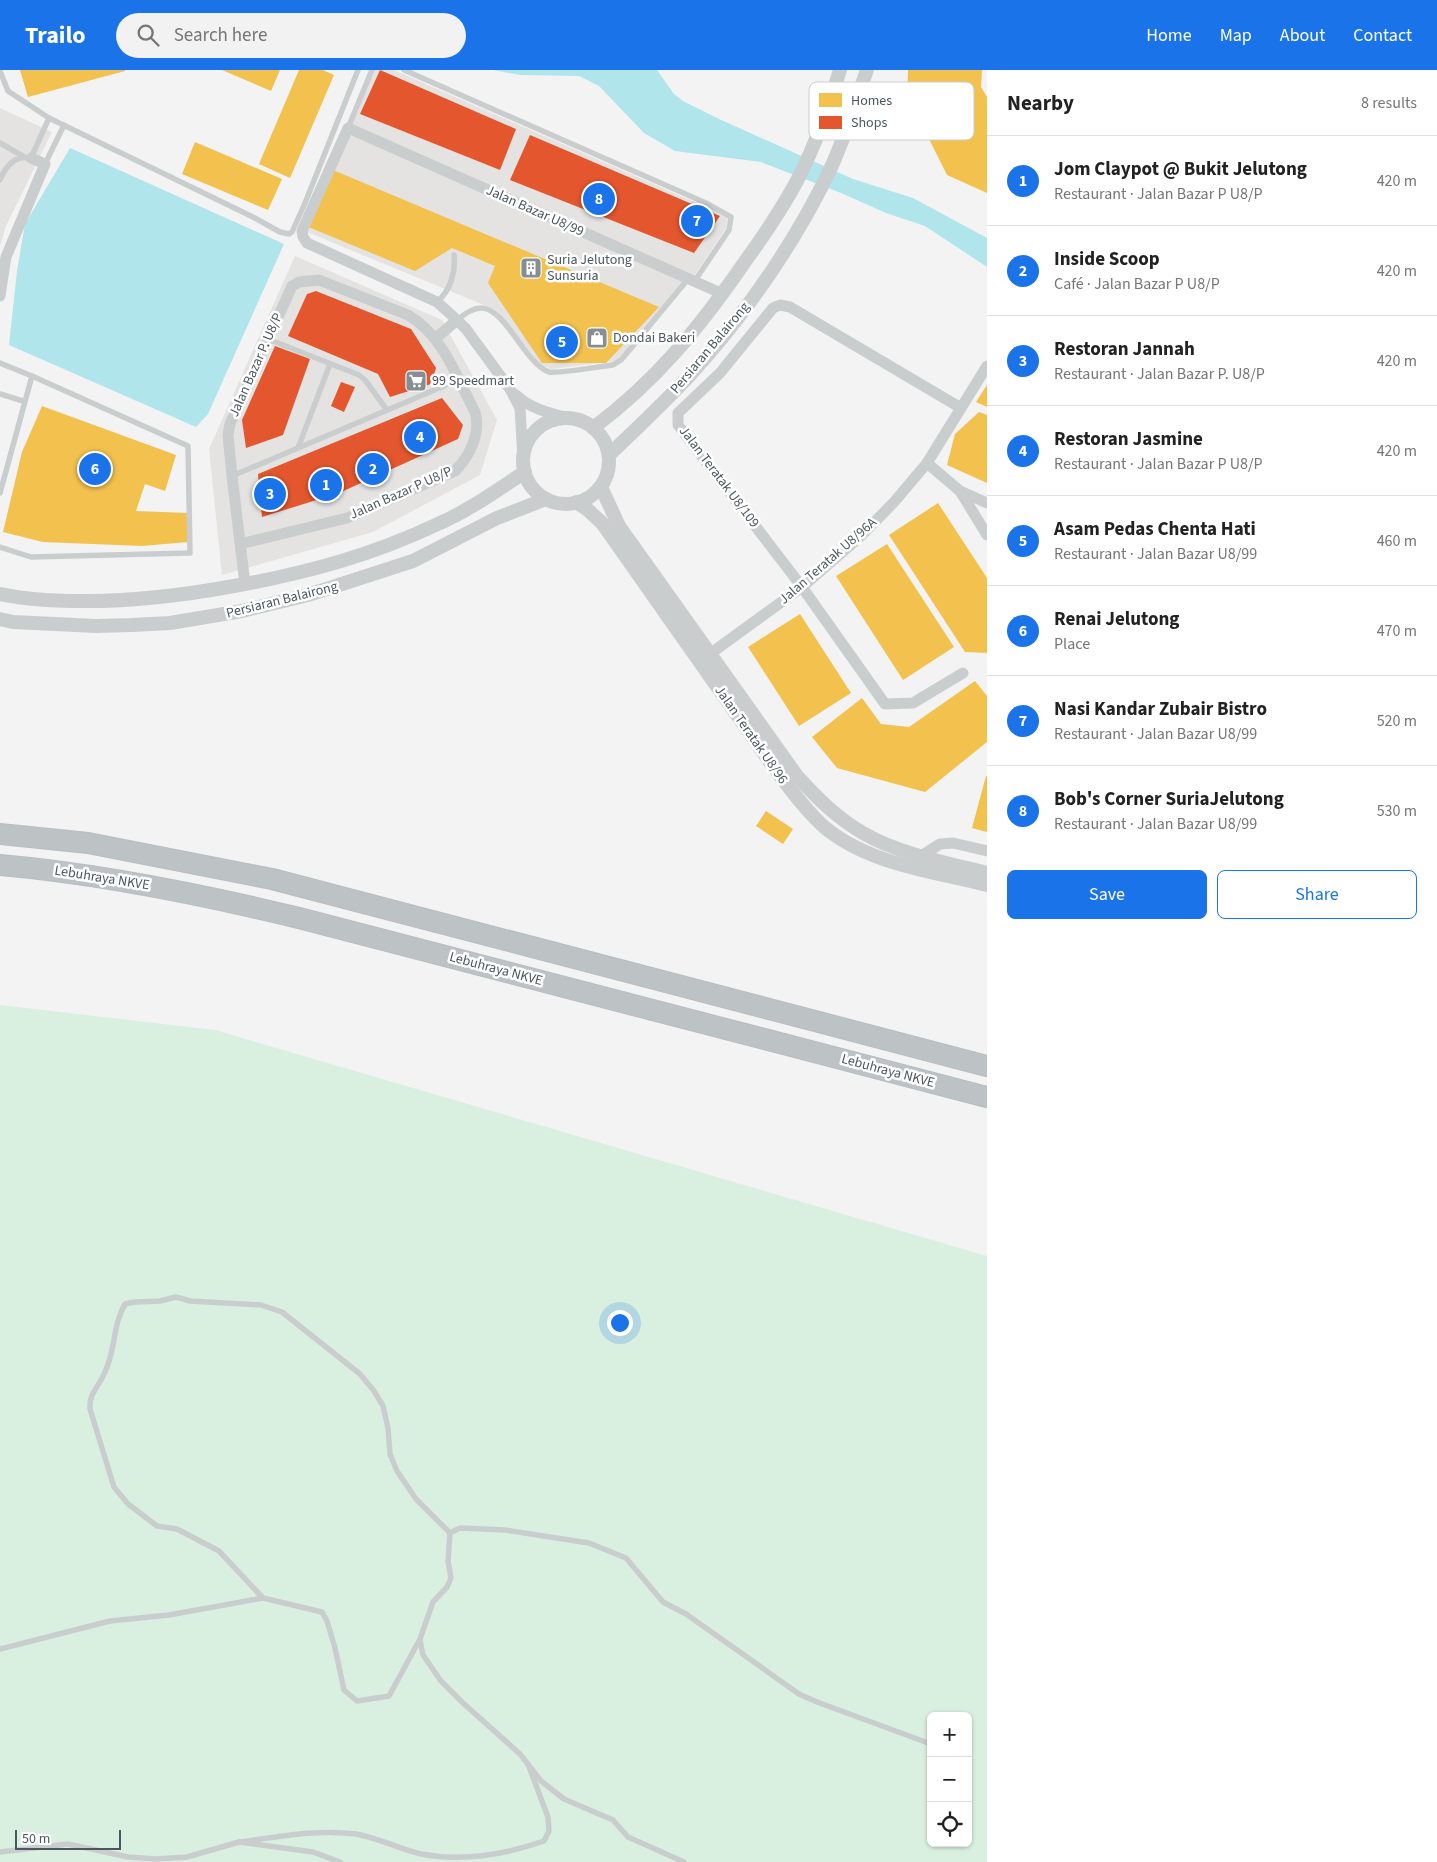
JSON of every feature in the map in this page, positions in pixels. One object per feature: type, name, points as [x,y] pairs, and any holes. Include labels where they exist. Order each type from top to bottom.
[{"type":"highway","points":[[0,834],[88,843],[272,879],[987,1066]]},
{"type":"highway","name":"Lebuhraya NKVE","points":[[0,865],[37,868],[126,881],[215,897],[987,1097]]},
{"type":"street","points":[[836,82],[840,70]]},
{"type":"street","name":"Persiaran Balairong","points":[[863,82],[867,70]]},
{"type":"street","name":"Jalan Bazar U8/99","points":[[348,128],[723,294]]},
{"type":"street","points":[[348,128],[302,232],[306,242],[437,302],[466,329],[510,388],[526,403],[540,410],[582,421],[593,428],[606,444],[609,455],[606,477],[601,487],[594,494],[566,504],[546,499],[537,492],[530,483],[524,466],[520,408],[510,388]]},
{"type":"street","points":[[593,428],[622,407],[671,359],[723,294],[775,220],[801,173],[816,140]]},
{"type":"street","name":"Persiaran Balairong","points":[[609,455],[657,409],[696,367],[769,275],[798,230],[823,184],[841,140]]},
{"type":"street","points":[[0,296],[6,257],[45,164],[27,157]]},
{"type":"street","name":"Jalan Bazar P U8/P","points":[[240,544],[347,518],[455,470],[465,461],[471,450],[478,422],[475,412],[436,338],[420,322],[408,315],[327,283],[309,280]]},
{"type":"street","name":"Jalan Bazar P. U8/P","points":[[244,584],[228,435],[230,424],[292,286],[309,280]]},
{"type":"street","name":"Jalan Teratak U8/109","points":[[961,408],[790,307],[780,305],[773,308],[720,373],[678,413],[678,425],[802,587],[885,704],[913,703],[963,673]]},
{"type":"street","points":[[436,338],[457,320]]},
{"type":"street","name":"Jalan Teratak U8/96A","points":[[704,657],[802,587],[862,535],[927,463],[987,366]]},
{"type":"street","points":[[524,466],[526,446],[533,434],[543,425],[555,420],[568,418]]},
{"type":"street","points":[[927,463],[960,491],[987,503]]},
{"type":"street","name":"Persiaran Balairong","points":[[0,594],[43,600],[116,601],[185,595],[314,570],[380,549],[442,523],[524,466]]},
{"type":"street","name":"Jalan Teratak U8/96","points":[[601,487],[619,526],[775,769],[805,808],[824,826],[868,853],[898,863],[987,885]]},
{"type":"street","points":[[960,491],[987,535]]},
{"type":"street","name":"Persiaran Balairong","points":[[0,619],[13,622],[96,626],[132,625],[170,623],[242,611],[308,595],[413,560],[498,518],[546,499]]},
{"type":"street","name":"Jalan Teratak U8/96","points":[[576,502],[588,510],[602,524],[797,776],[834,814],[864,834],[921,856],[987,873]]},
{"type":"street","points":[[921,856],[940,844],[953,843],[987,851]]},
{"type":"lane","points":[[0,70],[8,91],[49,118],[253,217],[280,232],[289,234],[292,232],[305,203],[358,70]]},
{"type":"lane","points":[[348,128],[372,70]]},
{"type":"lane","points":[[404,70],[706,203],[731,217],[729,230],[691,280],[621,360],[613,365],[550,372],[538,365],[494,312],[481,308],[466,313],[457,320]]},
{"type":"lane","points":[[27,157],[49,118]]},
{"type":"lane","points":[[45,164],[64,125]]},
{"type":"lane","points":[[0,143],[27,157]]},
{"type":"lane","points":[[0,180],[7,166],[15,159],[27,157]]},
{"type":"lane","points":[[437,302],[448,290],[455,263],[454,255]]},
{"type":"lane","points":[[268,339],[360,375],[387,410]]},
{"type":"lane","points":[[0,364],[32,376],[188,446],[190,554],[31,557],[0,547]]},
{"type":"lane","points":[[298,448],[330,364]]},
{"type":"lane","points":[[0,493],[32,376]]},
{"type":"lane","points":[[232,476],[458,380]]},
{"type":"lane","points":[[0,394],[24,401]]},
{"type":"lane","points":[[0,1648],[110,1621],[168,1615],[263,1598],[322,1612],[335,1648],[344,1690],[357,1701],[389,1696],[420,1639],[433,1602],[447,1587],[451,1578],[448,1561],[450,1533],[416,1499],[396,1471],[390,1454],[388,1428],[383,1406],[360,1374],[282,1312],[261,1305],[190,1301],[176,1297],[160,1301],[135,1302],[125,1304],[118,1315],[112,1355],[104,1374],[89,1399],[90,1409],[114,1487],[128,1504],[157,1526],[177,1529],[219,1551],[263,1598]]},
{"type":"lane","points":[[450,1533],[460,1528],[505,1530],[589,1542],[626,1558],[663,1602],[686,1614],[799,1694],[927,1743]]},
{"type":"lane","points":[[420,1639],[423,1655],[441,1681],[520,1754],[541,1781],[564,1799],[613,1820],[628,1837],[684,1862]]},
{"type":"lane","points":[[0,1852],[68,1844],[128,1857],[156,1859],[187,1857],[239,1842],[327,1832],[376,1838],[423,1855],[466,1860],[488,1858],[544,1841],[549,1832],[548,1817],[528,1764]]},
{"type":"lane","points":[[239,1842],[313,1852],[340,1862]]},
{"type":"shaded area","points":[[375,70],[394,70],[706,207],[727,218],[726,228],[694,276],[625,360],[551,369],[540,364],[496,310],[307,232]]},
{"type":"shaded area","points":[[0,108],[52,132],[6,226],[0,246]]},
{"type":"shaded area","points":[[295,256],[442,320],[497,420],[480,475],[373,532],[222,575],[209,449]]},
{"type":"green space","points":[[0,1005],[215,1030],[987,1256],[987,1862],[0,1862]]},
{"type":"water","points":[[493,70],[657,70],[674,94],[683,101],[853,179],[913,198],[987,238],[987,267],[925,226],[886,213],[841,193],[761,162],[675,151],[644,133],[599,86],[579,76],[520,75]]},
{"type":"water","points":[[70,148],[284,244],[208,414],[196,427],[9,345],[17,271],[25,224]]},
{"type":"building: Homes","points":[[20,70],[125,70],[125,71],[28,97]]},
{"type":"building: Homes","points":[[222,70],[280,70],[271,91]]},
{"type":"building: Homes","points":[[299,70],[323,70],[334,75],[290,178],[259,164]]},
{"type":"building: Homes","points":[[908,70],[982,70],[981,87],[987,97],[987,193],[947,175],[930,140],[974,140],[974,82],[908,82]]},
{"type":"building: Homes","points":[[195,142],[282,179],[268,210],[182,174]]},
{"type":"building: Homes","name":"Suria Jelutong Sunsuria","points":[[333,170],[659,307],[606,363],[542,363],[488,283],[495,266],[452,248],[415,271],[306,226]]},
{"type":"building: Homes","points":[[987,385],[987,407],[976,402]]},
{"type":"building: Homes","points":[[42,406],[176,455],[165,491],[145,484],[136,511],[188,513],[188,542],[142,546],[43,542],[3,532],[22,452]]},
{"type":"building: Homes","points":[[979,412],[987,415],[987,483],[947,465],[955,434]]},
{"type":"building: Homes","points":[[938,503],[987,578],[987,653],[965,652],[889,535]]},
{"type":"building: Homes","points":[[887,544],[954,647],[903,680],[836,576]]},
{"type":"building: Homes","points":[[800,614],[851,693],[799,726],[748,647]]},
{"type":"building: Homes","points":[[975,681],[987,696],[987,742],[925,792],[837,768],[812,737],[862,698],[881,724],[909,727]]},
{"type":"building: Homes","points":[[987,776],[987,832],[972,828]]},
{"type":"building: Homes","points":[[766,811],[793,829],[783,844],[756,826]]},
{"type":"building: Shops","points":[[380,70],[516,129],[500,170],[360,114]]},
{"type":"building: Shops","points":[[530,135],[720,216],[694,253],[510,180]]},
{"type":"building: Shops","points":[[316,291],[411,329],[436,368],[431,384],[390,397],[378,374],[288,336],[307,294]]},
{"type":"building: Shops","points":[[275,346],[310,359],[283,435],[246,448],[242,420]]},
{"type":"building: Shops","points":[[341,382],[355,387],[344,412],[331,406]]},
{"type":"building: Shops","points":[[442,398],[463,425],[458,439],[339,493],[262,517],[258,474]]},
{"type":"place","name":"Bob's Corner SuriaJelutong","points":[[599,199]]},
{"type":"place","name":"Nasi Kandar Zubair Bistro","points":[[697,221]]},
{"type":"place","name":"Suria Jelutong Sunsuria","points":[[531,268]]},
{"type":"place","name":"Dondai Bakeri","points":[[597,338]]},
{"type":"place","name":"Asam Pedas Chenta Hati","points":[[562,342]]},
{"type":"place","name":"99 Speedmart","points":[[416,381]]},
{"type":"place","name":"Restoran Jasmine","points":[[420,437]]},
{"type":"place","name":"Renai Jelutong","points":[[95,469]]},
{"type":"place","name":"Inside Scoop","points":[[373,469]]},
{"type":"place","name":"Jom Claypot @ Bukit Jelutong","points":[[326,485]]},
{"type":"place","name":"Restoran Jannah","points":[[270,494]]}]
